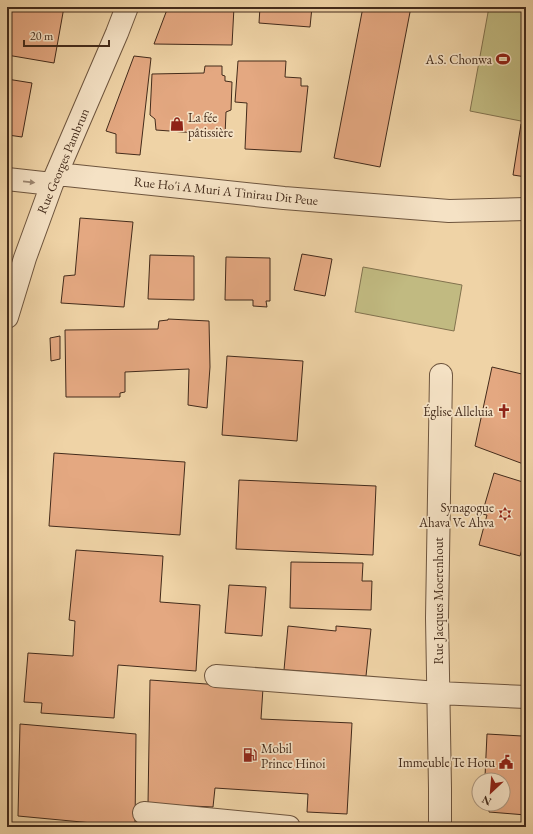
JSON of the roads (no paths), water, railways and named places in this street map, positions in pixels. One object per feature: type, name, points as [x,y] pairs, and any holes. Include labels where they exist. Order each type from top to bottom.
[{"type":"street","name":"Rue Georges Pambrun","points":[[7,317],[25,258],[54,179],[127,7]]},
{"type":"street","name":"Rue Ho'i A Muri A Tinirau Dit Peue","points":[[7,179],[54,179],[449,211],[526,209]]},
{"type":"street","name":"Rue Jacques Moerenhout","points":[[440,827],[437,618],[441,375]]},
{"type":"street","points":[[216,676],[438,693],[526,697]]},
{"type":"street","points":[[144,814],[289,827]]},
{"type":"place","name":"A.S. Chonwa","points":[[503,59]]},
{"type":"place","name":"La fée pâtissière","points":[[177,124]]},
{"type":"place","name":"Église Alleluia","points":[[504,411]]},
{"type":"place","name":"Synagogue Ahava Ve Ahva","points":[[505,514]]},
{"type":"place","name":"Mobil Prince Hinoi","points":[[250,755]]},
{"type":"place","name":"Immeuble Te Hotu","points":[[506,762]]}]
